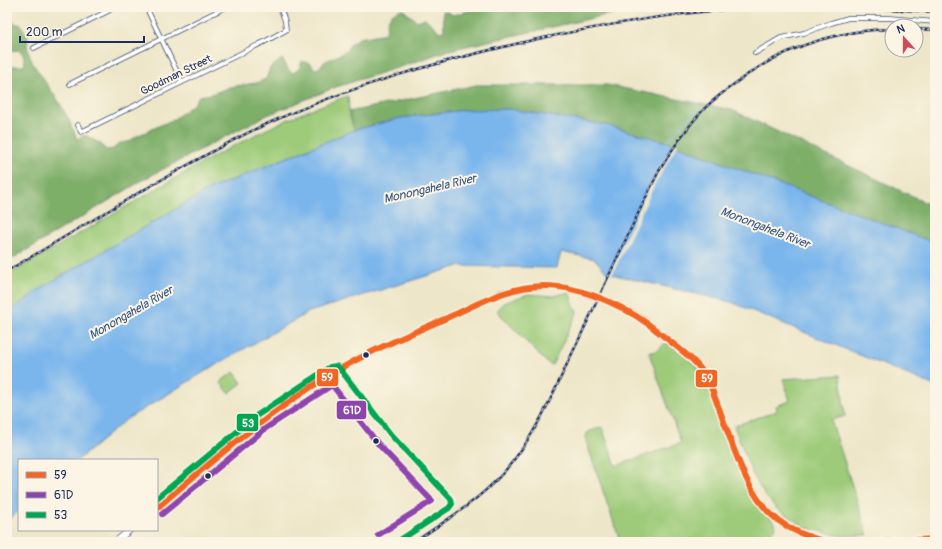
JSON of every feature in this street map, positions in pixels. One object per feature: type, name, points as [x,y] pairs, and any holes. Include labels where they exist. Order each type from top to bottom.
[{"type":"street","points":[[34,48],[116,7]]},
{"type":"street","points":[[146,7],[182,82]]},
{"type":"street","points":[[70,84],[226,7]]},
{"type":"street","name":"Goodman Street","points":[[78,125],[81,132],[286,30],[285,21],[280,7]]},
{"type":"street","points":[[755,52],[781,38],[808,32],[848,18],[890,18],[935,22]]},
{"type":"street","points":[[158,507],[261,422],[334,374],[384,346],[501,293],[523,287],[546,286],[573,289],[622,308],[642,318],[692,358],[703,370],[708,380],[744,475],[759,501],[773,516],[791,530],[826,542]]},
{"type":"street","points":[[116,542],[129,531]]},
{"type":"street","points":[[881,542],[935,539]]},
{"type":"green space","points":[[475,7],[667,7],[611,14],[449,50],[336,87],[265,116],[148,177],[7,262],[7,66],[23,66],[25,64],[21,51],[7,50],[7,11],[13,22],[21,25],[28,38],[27,47],[33,64],[59,102],[77,139],[85,135],[101,144],[106,150],[113,149],[120,143],[128,142],[137,136],[174,119],[194,104],[199,96],[212,94],[230,87],[256,83],[266,79],[270,68],[282,59],[289,70],[293,73],[299,69],[302,61],[311,64],[315,69],[319,68],[324,62],[345,52],[351,44],[359,38],[386,33],[387,24],[391,15],[402,9],[417,21],[425,18],[440,32],[444,31],[443,11],[453,15],[473,10]]},
{"type":"green space","points":[[476,85],[607,85],[732,110],[935,207],[935,243],[667,142],[606,125],[509,109],[464,110],[401,118],[354,130],[349,112]]},
{"type":"green space","points":[[348,96],[349,112],[354,130],[208,190],[46,285],[7,313],[7,276],[228,149],[275,125]]},
{"type":"green space","points":[[569,292],[577,313],[552,365],[546,362],[497,311],[504,303],[528,294],[554,296]]},
{"type":"green space","points":[[669,343],[697,366],[706,379],[743,480],[749,492],[759,506],[772,519],[776,527],[771,534],[764,538],[625,542],[619,538],[585,438],[588,432],[602,427],[616,466],[681,443],[649,353],[658,350],[664,344]]},
{"type":"green space","points":[[234,372],[242,383],[229,393],[220,382]]},
{"type":"green space","points":[[840,375],[845,416],[831,420],[868,535],[841,536],[807,528],[777,509],[764,494],[752,473],[734,426],[777,411],[776,406],[790,401],[783,379]]},
{"type":"water","name":"Monongahela River","points":[[509,109],[606,125],[667,142],[935,243],[935,386],[731,302],[607,273],[595,259],[561,252],[557,268],[459,266],[309,312],[209,369],[127,419],[79,459],[18,459],[18,512],[7,521],[7,313],[46,285],[208,190],[354,130],[401,118],[464,110]]},
{"type":"pier","points":[[675,143],[678,144],[655,184],[611,277],[608,276],[651,182]]},
{"type":"waterway","points":[[666,143],[698,107]]},
{"type":"railway","points":[[7,271],[135,195],[230,142],[295,112],[361,87],[464,57],[533,40],[593,28],[683,14],[743,8],[774,7]]},
{"type":"railway","points":[[856,7],[935,12]]},
{"type":"railway","points":[[414,542],[473,501],[504,472],[524,446],[554,391],[659,171],[680,139],[704,109],[747,75],[786,53],[826,38],[848,33],[884,29]]},
{"type":"railway","points":[[924,29],[935,30]]},
{"type":"transit line","name":"59","points":[[158,507],[264,420],[286,404],[346,366],[390,343],[495,296],[519,289],[544,286],[575,290],[622,308],[650,325],[687,355],[699,366],[708,380],[742,470],[758,499],[779,521],[792,529],[827,542]]},
{"type":"transit line","name":"53","points":[[158,497],[256,416],[330,367],[336,366],[340,369],[391,435],[451,499],[452,504],[449,508],[397,542]]},
{"type":"transit line","name":"61D","points":[[162,514],[266,428],[332,385],[379,445],[432,501],[378,535]]},
{"type":"transit line","name":"59","points":[[881,542],[935,539]]}]
